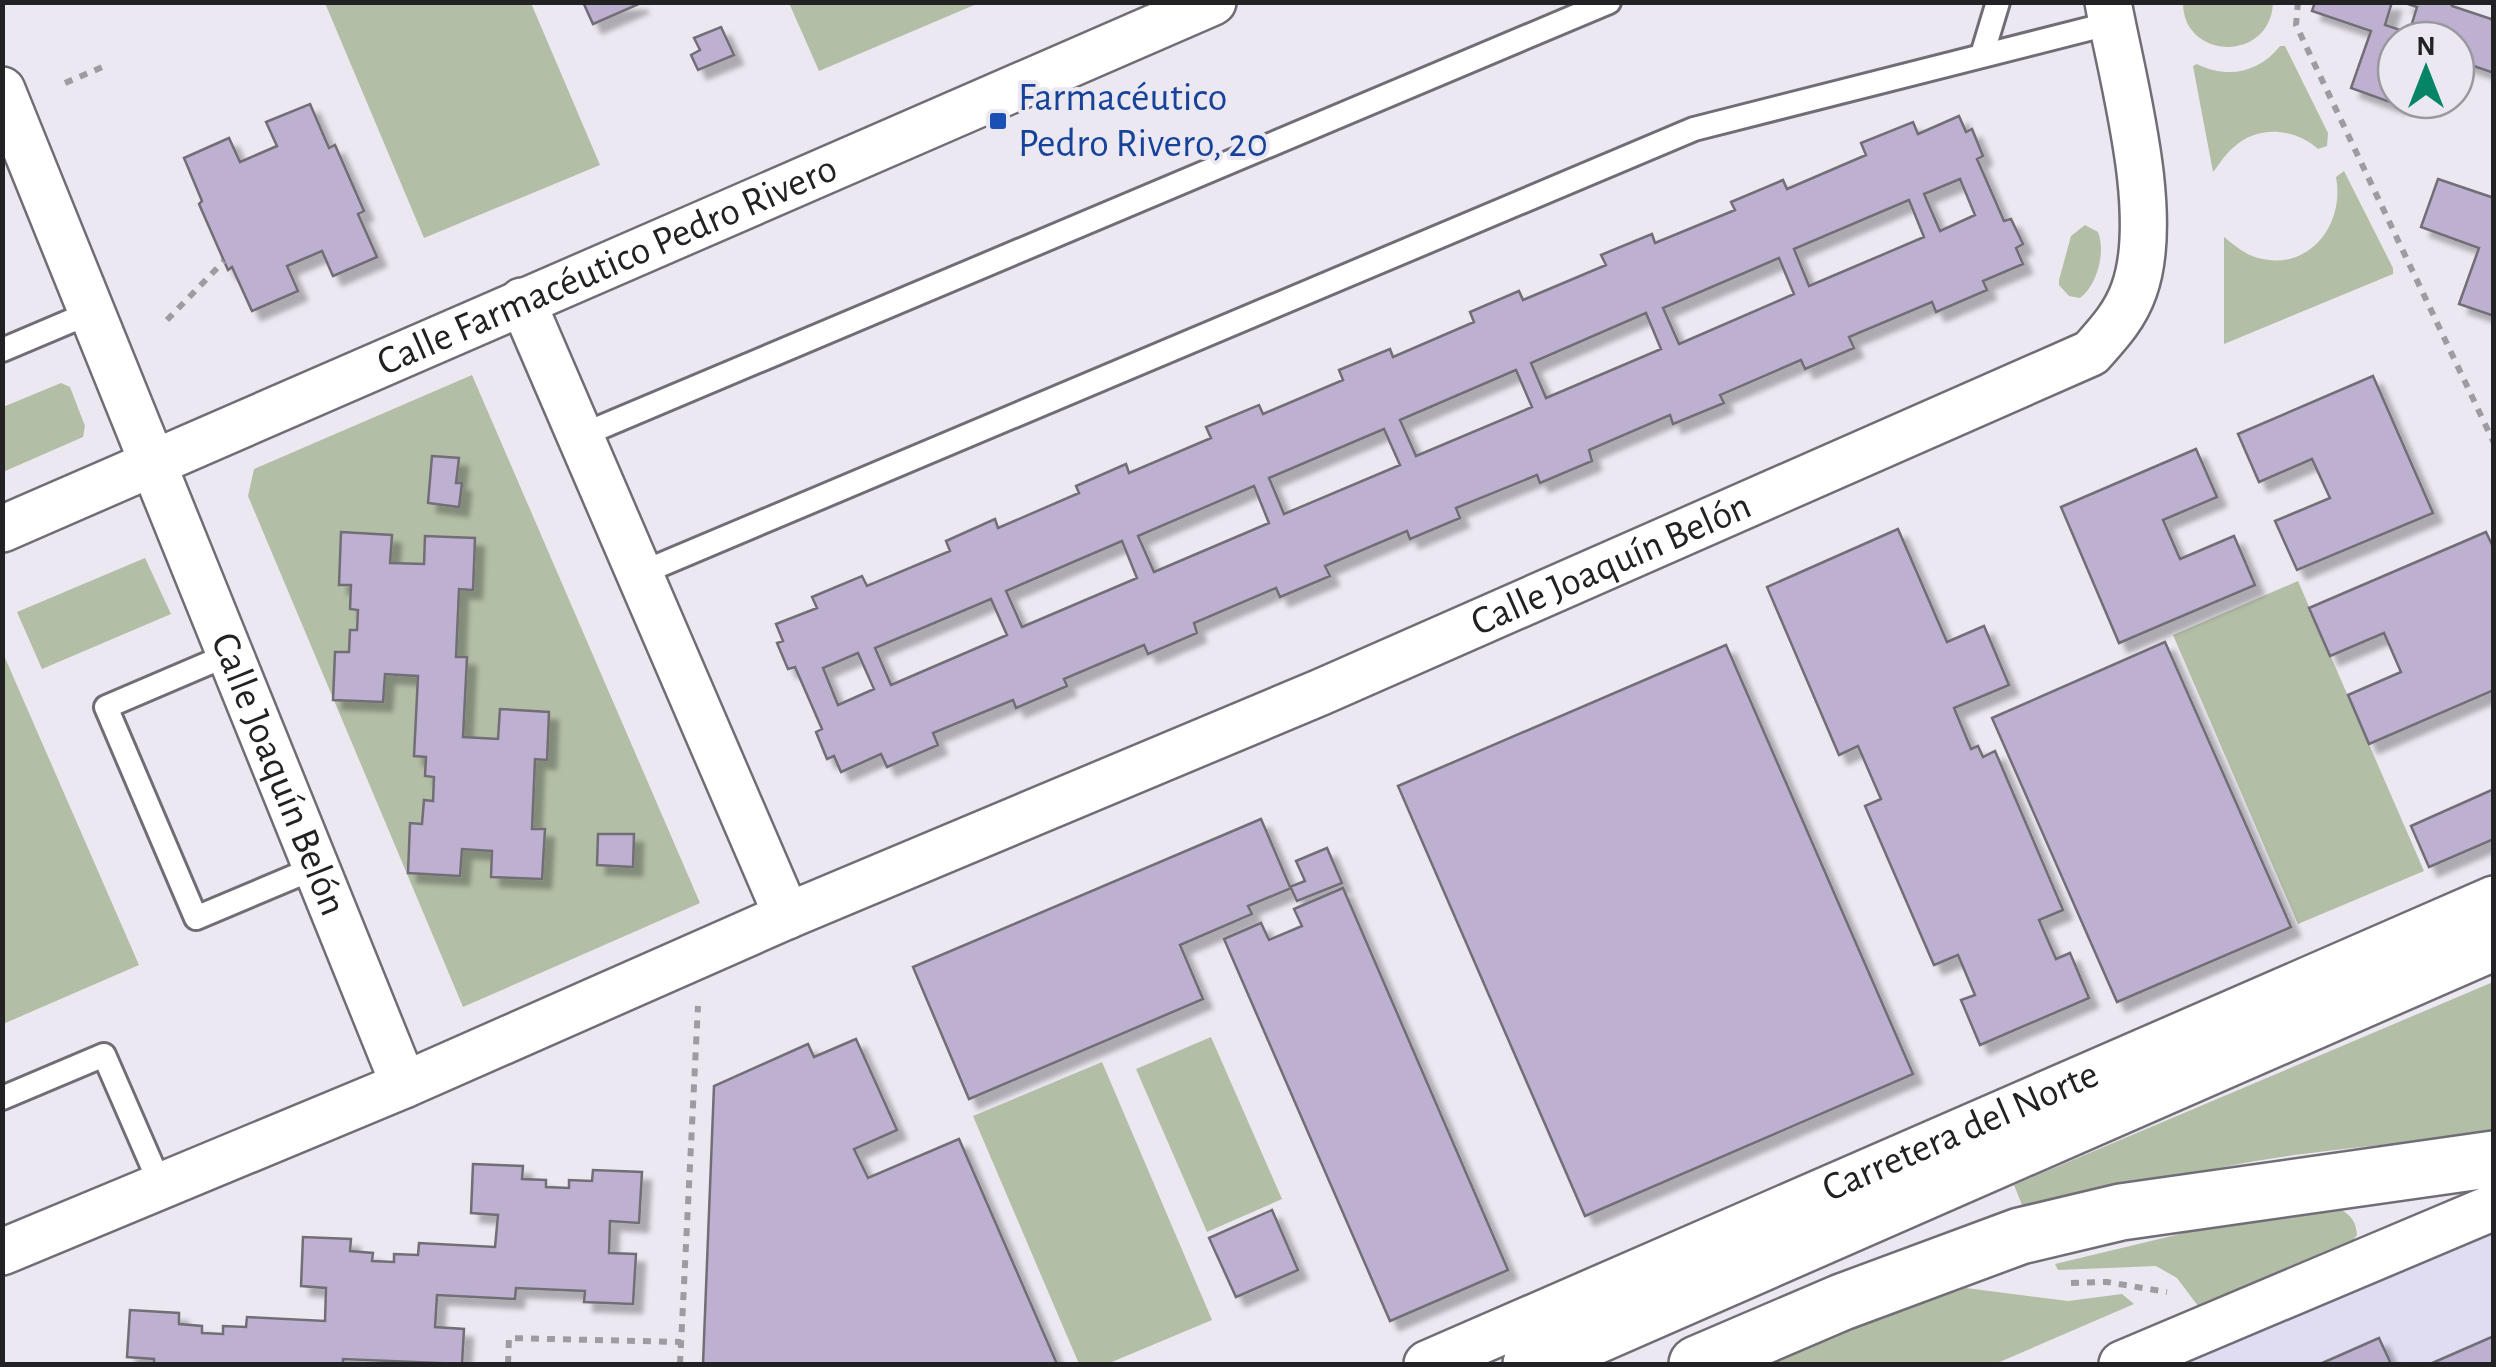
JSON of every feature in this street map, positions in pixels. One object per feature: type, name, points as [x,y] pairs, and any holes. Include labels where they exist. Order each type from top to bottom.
[{"type":"street","name":"Calle Farmacéutico Pedro Rivero","points":[[2,528],[1213,2]]},
{"type":"street","name":"Calle Joaquín Belón","points":[[2,1252],[404,1085],[788,916],[1320,692],[2091,354],[2118,323],[2134,289],[2143,248],[2145,205],[2110,13]]},
{"type":"street","name":"Calle Joaquín Belón","points":[[2,90],[404,1085]]},
{"type":"street","points":[[522,301],[788,916]]},
{"type":"street","name":"Carretera del Norte","points":[[1427,1364],[2494,899]]},
{"type":"street","name":"Carretera del Norte","points":[[1532,1364],[2494,942]]},
{"type":"street","points":[[1697,1364],[1842,1302],[2020,1236],[2121,1212],[2494,1159]]},
{"type":"street","points":[[2122,1364],[2494,1207]]},
{"type":"lane","points":[[580,436],[1609,2]]},
{"type":"lane","points":[[1982,54],[1998,2]]},
{"type":"lane","points":[[640,574],[1694,129],[1982,54],[2110,13]]},
{"type":"lane","points":[[2,350],[92,312]]},
{"type":"lane","points":[[230,654],[106,708],[196,918],[316,868]]},
{"type":"lane","points":[[2,1098],[104,1055],[161,1186]]},
{"type":"path","points":[[2298,2],[2296,25],[2494,444]]},
{"type":"path","points":[[65,83],[105,66]]},
{"type":"path","points":[[167,320],[224,261]]},
{"type":"path","points":[[680,1364],[700,954]]},
{"type":"path","points":[[508,1364],[509,1338],[682,1342]]},
{"type":"shaded area","points":[[2493,1225],[2493,1364],[2181,1364]]},
{"type":"green space","points":[[325,3],[531,3],[600,165],[424,238]]},
{"type":"green space","points":[[789,3],[979,3],[819,71]]},
{"type":"green space","points":[[2183,3],[2273,3],[2268,23],[2258,36],[2227,47],[2211,44],[2197,35],[2187,22]]},
{"type":"green space","points":[[2285,46],[2328,133],[2327,146],[2318,149],[2288,133],[2265,132],[2234,147],[2213,172],[2193,66],[2242,71],[2262,62]]},
{"type":"green space","points":[[2344,171],[2393,274],[2224,344],[2224,237],[2258,258],[2293,258],[2308,251],[2329,227],[2335,211],[2336,177]]},
{"type":"green space","points":[[2085,225],[2098,232],[2101,249],[2095,277],[2080,298],[2069,296],[2059,280],[2071,236]]},
{"type":"green space","points":[[472,375],[700,903],[463,1007],[248,496],[254,469]]},
{"type":"green space","points":[[61,383],[70,387],[85,426],[83,437],[3,472],[3,407]]},
{"type":"green space","points":[[145,558],[171,614],[42,669],[17,612]]},
{"type":"green space","points":[[2298,581],[2424,871],[2298,924],[2173,635]]},
{"type":"green space","points":[[2,651],[139,965],[3,1024],[2,1024]]},
{"type":"green space","points":[[2493,982],[2493,1131],[2233,1165],[2026,1215],[2014,1185]]},
{"type":"green space","points":[[1211,1037],[1282,1199],[1207,1232],[1136,1069]]},
{"type":"green space","points":[[1102,1062],[1212,1320],[1107,1364],[1079,1364],[973,1116]]},
{"type":"green space","points":[[2342,1210],[2356,1227],[2357,1235],[2350,1244],[2201,1310],[2177,1278],[2156,1266],[2058,1270],[2055,1264],[2205,1228]]},
{"type":"green space","points":[[1966,1288],[2068,1301],[2122,1294],[2134,1304],[1995,1364],[1755,1364]]},
{"type":"building","points":[[583,2],[638,2],[639,4],[593,24]]},
{"type":"building","points":[[2315,2],[2392,2],[2387,20],[2376,20],[2376,97],[2351,88],[2371,31],[2312,11]]},
{"type":"building","points":[[2402,2],[2450,2],[2494,20],[2494,73],[2476,67],[2476,20],[2413,20],[2417,7]]},
{"type":"building","points":[[721,27],[734,55],[698,70],[691,55],[700,50],[694,38]]},
{"type":"building","points":[[310,104],[329,148],[335,145],[364,211],[358,214],[377,257],[333,276],[322,251],[287,266],[298,291],[252,311],[232,267],[228,270],[184,158],[229,138],[240,162],[277,146],[266,122]]},
{"type":"building","points":[[1959,116],[1966,132],[1972,129],[1983,156],[1977,159],[2004,221],[2011,219],[2023,244],[2016,248],[2023,264],[1983,281],[1987,290],[1936,312],[1932,302],[1849,337],[1854,348],[1805,369],[1801,360],[1720,395],[1724,403],[1673,424],[1670,415],[1589,450],[1592,461],[1540,483],[1537,475],[1456,508],[1460,518],[1410,539],[1407,531],[1325,566],[1330,576],[1280,597],[1276,588],[1194,623],[1197,633],[1148,654],[1144,645],[1064,679],[1067,686],[1016,708],[1013,700],[933,733],[938,745],[887,767],[881,754],[841,772],[834,756],[827,759],[816,732],[822,729],[795,667],[788,669],[777,643],[783,641],[776,624],[817,608],[812,597],[862,576],[867,586],[950,551],[946,541],[995,519],[998,528],[1079,493],[1076,486],[1126,464],[1129,473],[1211,438],[1206,427],[1259,405],[1263,414],[1343,380],[1339,370],[1390,349],[1393,357],[1474,322],[1470,312],[1519,291],[1523,300],[1606,265],[1601,255],[1652,234],[1655,243],[1735,210],[1731,202],[1783,180],[1787,189],[1866,155],[1861,143],[1913,122],[1918,134]],"holes":[[[1960,179],[1975,215],[1940,231],[1924,194]],[[1909,200],[1924,237],[1809,286],[1794,249]],[[1779,258],[1794,294],[1679,344],[1663,308]],[[1646,313],[1661,349],[1546,398],[1531,363]],[[1516,370],[1532,407],[1416,456],[1400,420]],[[1384,429],[1400,465],[1284,514],[1269,478]],[[1254,486],[1269,523],[1154,572],[1138,536]],[[1122,541],[1137,578],[1022,627],[1006,591]],[[991,599],[1007,635],[891,685],[875,648]],[[858,653],[874,689],[838,705],[823,668]]]},
{"type":"building","points":[[2438,179],[2494,198],[2494,316],[2459,304],[2479,248],[2421,227]]},
{"type":"building","points":[[2373,376],[2433,513],[2297,570],[2275,521],[2330,498],[2312,459],[2259,482],[2238,434]]},
{"type":"building","points":[[2196,449],[2217,497],[2163,520],[2180,559],[2234,536],[2255,585],[2119,643],[2061,507]]},
{"type":"building","points":[[432,456],[459,458],[459,507],[428,503]]},
{"type":"building","points":[[1898,529],[1947,642],[1984,626],[2009,685],[1954,708],[1971,749],[1978,746],[1983,757],[1995,751],[2063,910],[2039,920],[2056,959],[2070,953],[2089,998],[1980,1045],[1961,1000],[1975,995],[1958,955],[1934,965],[1865,806],[1881,799],[1858,746],[1839,755],[1767,587]]},
{"type":"building","points":[[341,532],[392,535],[390,563],[424,564],[425,536],[475,538],[473,590],[459,589],[456,657],[467,657],[463,737],[498,739],[500,709],[549,712],[547,760],[535,759],[532,829],[545,829],[542,879],[491,877],[492,851],[462,849],[460,876],[408,873],[410,823],[422,824],[424,800],[433,801],[434,777],[425,776],[426,757],[414,756],[418,676],[385,674],[383,702],[333,700],[335,652],[349,652],[350,630],[357,630],[358,610],[350,609],[351,585],[339,585]]},
{"type":"building","points":[[2486,532],[2494,549],[2494,690],[2369,744],[2348,695],[2401,672],[2384,633],[2330,656],[2309,608]]},
{"type":"building","points":[[2165,642],[2291,927],[2117,1002],[1992,718]]},
{"type":"building","points":[[1726,645],[1913,1074],[1585,1216],[1398,786]]},
{"type":"building","points":[[2494,789],[2494,839],[2429,867],[2411,826]]},
{"type":"building","points":[[1261,819],[1290,887],[1305,881],[1296,861],[1327,848],[1342,883],[1297,901],[1291,888],[1248,906],[1252,914],[1180,945],[1203,999],[969,1099],[913,967]]},
{"type":"building","points":[[598,834],[634,834],[633,867],[597,865]]},
{"type":"building","points":[[1343,888],[1508,1270],[1390,1321],[1224,939],[1261,923],[1269,940],[1302,926],[1294,909]]},
{"type":"building","points":[[856,1039],[897,1130],[854,1149],[868,1178],[959,1139],[1057,1364],[703,1364],[714,1086],[808,1044],[814,1057]]},
{"type":"building","points":[[473,1164],[523,1166],[522,1179],[546,1180],[546,1187],[569,1188],[569,1180],[592,1181],[593,1170],[642,1172],[639,1223],[610,1221],[609,1253],[636,1254],[633,1304],[584,1302],[585,1291],[516,1288],[515,1299],[437,1295],[435,1327],[464,1329],[462,1364],[343,1359],[343,1364],[154,1364],[154,1359],[127,1357],[130,1310],[179,1313],[179,1324],[202,1326],[202,1333],[223,1334],[223,1326],[246,1327],[247,1317],[325,1321],[326,1288],[301,1286],[303,1237],[351,1239],[350,1251],[373,1253],[372,1261],[394,1262],[394,1254],[418,1255],[419,1243],[495,1247],[498,1215],[471,1213]]},
{"type":"building","points":[[1272,1210],[1298,1270],[1236,1297],[1209,1238]]},
{"type":"building","points":[[2494,1336],[2494,1364],[2430,1364]]},
{"type":"building","points":[[2379,1338],[2391,1364],[2320,1364]]},
{"type":"place","name":"Farmacéutico Pedro Rivero, 20","points":[[998,121]]}]
